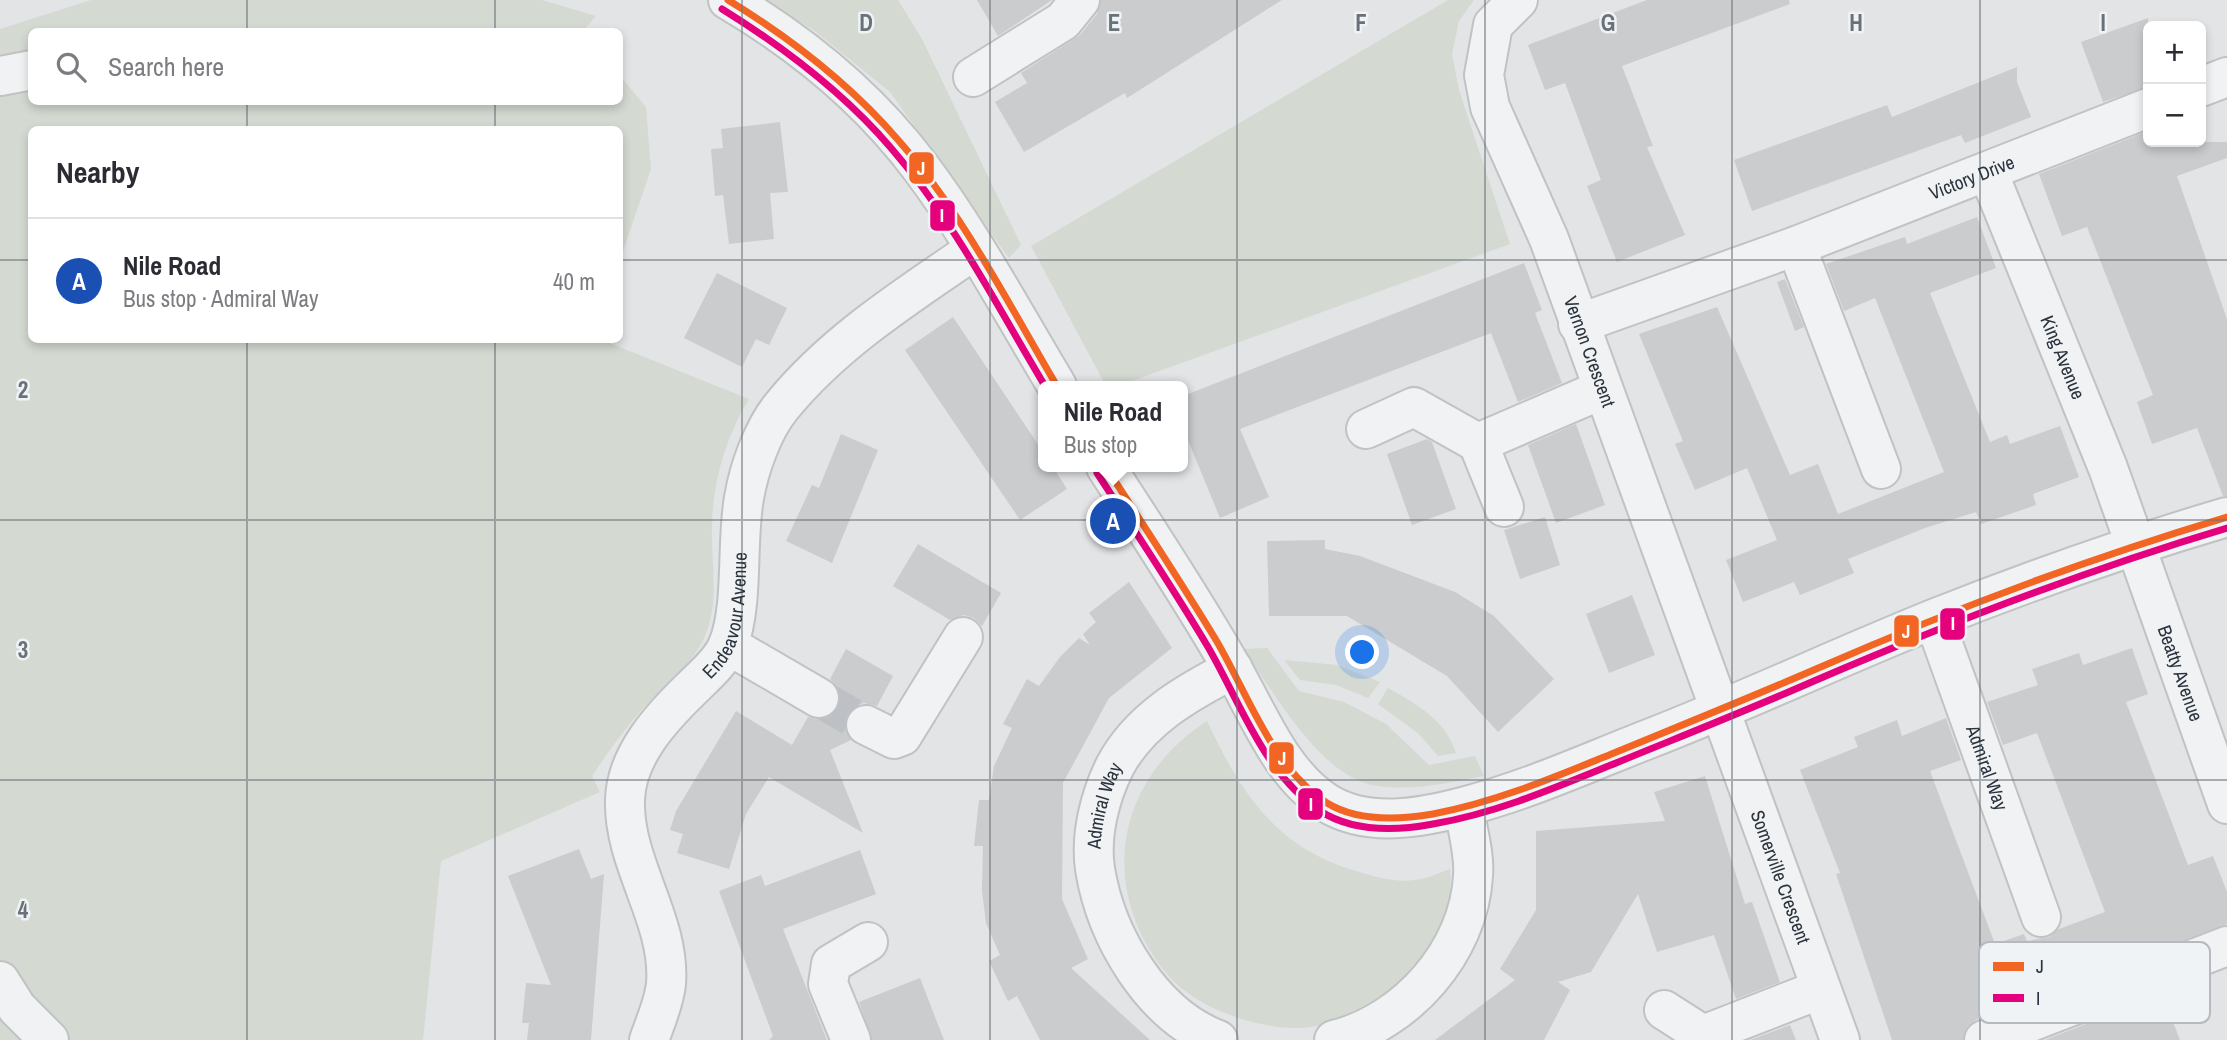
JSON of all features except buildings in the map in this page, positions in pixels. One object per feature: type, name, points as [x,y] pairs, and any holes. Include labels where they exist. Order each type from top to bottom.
[{"type":"street","points":[[728,0],[815,59],[866,106],[920,167],[1054,381]]},
{"type":"street","points":[[973,77],[1063,21],[1080,0]]},
{"type":"street","name":"Vernon Crescent","points":[[1518,0],[1493,25],[1484,75],[1490,107],[1549,239],[1720,712]]},
{"type":"street","points":[[0,76],[28,71]]},
{"type":"street","points":[[2206,85],[2227,77]]},
{"type":"street","name":"Victory Drive","points":[[1578,324],[1796,246],[2143,110]]},
{"type":"street","name":"King Avenue","points":[[1988,172],[2108,468],[2133,544]]},
{"type":"street","points":[[1796,246],[1881,469]]},
{"type":"street","name":"Endeavour Avenue","points":[[649,1040],[666,986],[665,958],[662,934],[630,839],[625,800],[630,775],[643,745],[657,726],[719,660],[728,645],[734,612],[744,497],[761,443],[781,407],[881,314],[974,250]]},
{"type":"street","points":[[1478,443],[1603,389]]},
{"type":"street","points":[[1366,429],[1414,407],[1478,443],[1504,507]]},
{"type":"street","points":[[1109,472],[1233,669],[1269,737],[1297,776],[1323,800],[1347,814],[1383,820],[1464,807],[1509,793],[1720,712],[1934,619],[2133,544],[2227,517]]},
{"type":"street","name":"Beatty Avenue","points":[[2133,544],[2227,804]]},
{"type":"street","name":"Admiral Way","points":[[1934,619],[2041,917]]},
{"type":"street","points":[[866,725],[894,739],[902,736],[962,637]]},
{"type":"street","points":[[728,645],[819,698]]},
{"type":"street","name":"Admiral Way","points":[[1202,1037],[1166,1005],[1121,947],[1095,867],[1096,827],[1102,795],[1116,763],[1158,713],[1192,689],[1233,669]]},
{"type":"street","name":"Somerville Crescent","points":[[1720,712],[1840,1040]]},
{"type":"street","points":[[1334,1040],[1386,1017],[1416,995],[1459,936],[1469,906],[1474,874],[1464,807]]},
{"type":"street","points":[[851,1040],[828,984],[831,964],[868,942]]},
{"type":"street","points":[[2210,953],[2227,946]]},
{"type":"street","points":[[0,981],[17,1008],[50,1040]]},
{"type":"street","points":[[1664,1010],[1703,1035],[1821,989]]},
{"type":"street","points":[[1984,1040],[2028,1023]]},
{"type":"shaded area","points":[[91,0],[542,0],[596,16],[586,28],[28,28],[28,105],[623,105],[623,80],[646,107],[651,169],[623,251],[623,126],[28,126],[28,343],[609,343],[749,399],[726,448],[717,482],[712,518],[712,608],[707,631],[701,643],[686,665],[633,720],[592,776],[600,792],[441,861],[423,1040],[0,1040],[0,29]]},
{"type":"shaded area","points":[[765,0],[898,0],[922,39],[1021,245],[1009,258],[890,92],[816,32]]},
{"type":"shaded area","points":[[1448,0],[1474,0],[1459,21],[1452,54],[1459,90],[1510,244],[1132,381],[1103,381],[1031,246]]},
{"type":"shaded area","points":[[1267,648],[1299,691],[1344,702],[1386,724],[1429,765],[1475,756],[1484,776],[1405,788],[1378,786],[1357,780],[1337,768],[1318,751],[1284,709],[1243,649]]},
{"type":"shaded area","points":[[1284,660],[1337,665],[1380,682],[1368,698],[1336,685],[1300,680]]},
{"type":"shaded area","points":[[1388,688],[1429,714],[1445,732],[1456,753],[1438,756],[1419,734],[1378,704]]},
{"type":"shaded area","points":[[1207,721],[1233,772],[1248,794],[1264,814],[1304,848],[1328,861],[1392,880],[1419,879],[1450,869],[1451,883],[1445,912],[1433,939],[1417,964],[1387,993],[1350,1015],[1311,1027],[1293,1028],[1232,1016],[1194,997],[1179,986],[1166,973],[1144,940],[1130,906],[1125,871],[1126,837],[1136,804],[1152,773],[1176,745]]},
{"type":"tunnel","points":[[819,698],[866,725]]},
{"type":"transit line","name":"J","points":[[728,0],[775,30],[819,64],[861,100],[899,141],[944,198],[1054,381]]},
{"type":"transit line","name":"I","points":[[722,9],[812,72],[853,108],[891,148],[954,233],[1042,381]]},
{"type":"transit line","name":"J","points":[[1109,472],[1216,640],[1263,729],[1291,770],[1327,803],[1352,814],[1378,818],[1433,814],[1480,803],[1525,788],[1968,606],[2123,550],[2227,517]]},
{"type":"transit line","name":"I","points":[[1097,473],[1195,625],[1255,736],[1283,778],[1300,796],[1320,811],[1346,823],[1375,828],[1433,824],[1526,798],[1967,618],[2122,561],[2227,528]]},
{"type":"place","name":"Nile Road","points":[[1113,521]]}]
